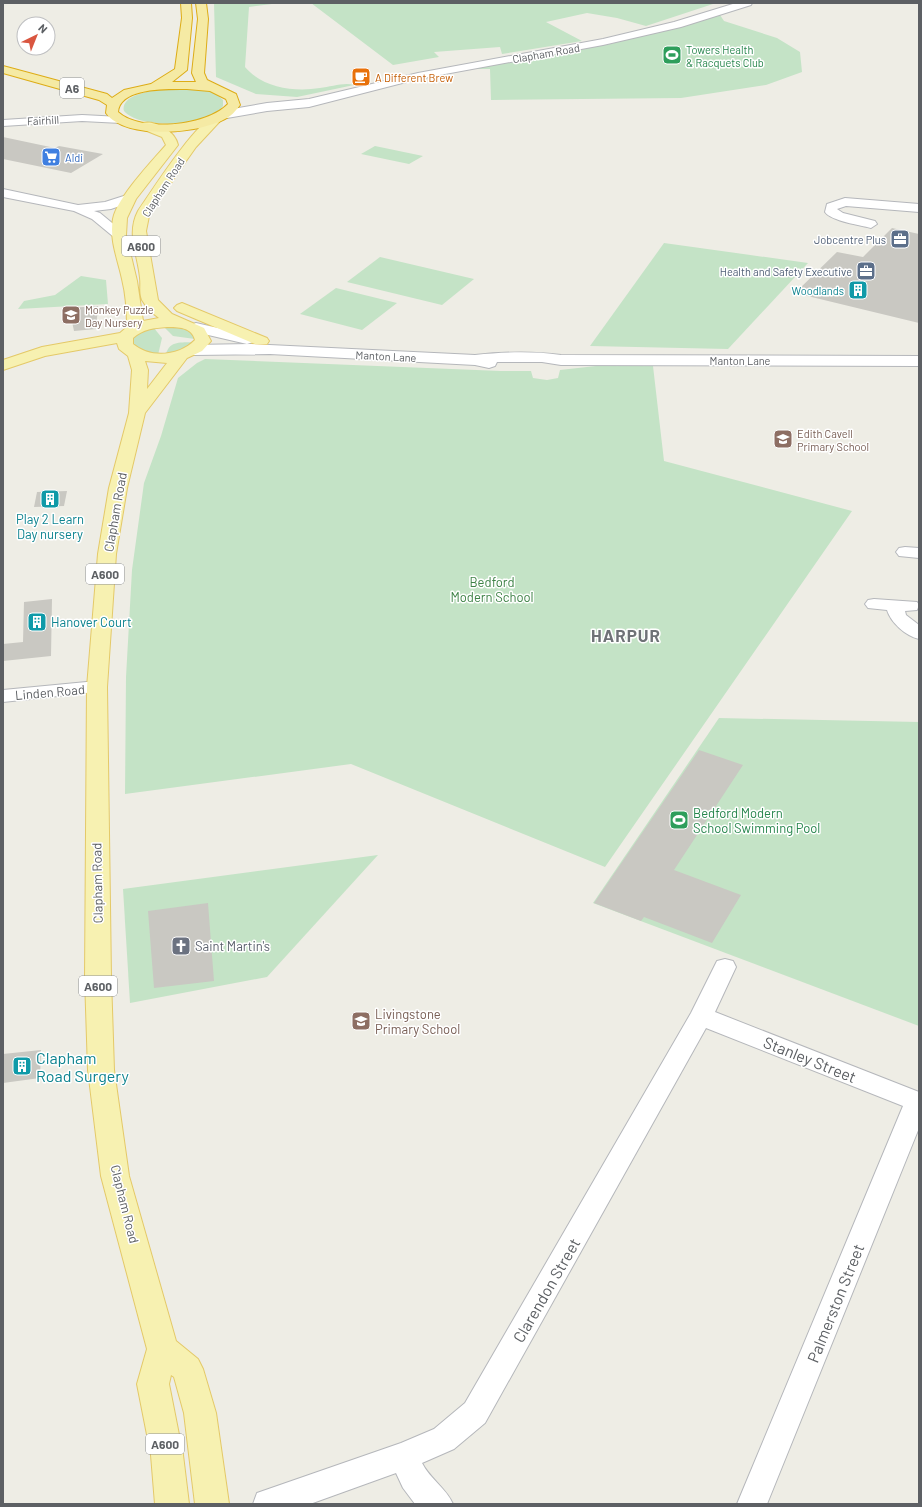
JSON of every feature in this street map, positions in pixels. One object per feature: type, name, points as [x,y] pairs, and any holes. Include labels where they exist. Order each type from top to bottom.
[{"type":"highway","points":[[153,87],[169,80],[181,70],[188,18],[186,3]]},
{"type":"highway","points":[[201,3],[203,19],[198,73],[202,82],[211,88],[232,97],[234,105],[221,116],[183,126],[146,126],[121,120],[112,113],[112,105],[126,94],[137,90],[153,87],[187,85],[211,88]]},
{"type":"highway","name":"A6","points":[[3,69],[103,97],[112,105]]},
{"type":"highway","name":"A6","points":[[30,76],[107,89],[137,90]]},
{"type":"main road","name":"Clapham Road","points":[[178,323],[163,315],[154,307],[147,288],[148,279],[140,242],[140,224],[144,213],[160,191],[165,180],[200,134],[221,116]]},
{"type":"main road","name":"Clapham Road","points":[[146,126],[166,134],[172,141],[172,145],[127,204],[120,218],[119,235],[135,313],[131,342],[140,370],[137,413],[118,488],[106,554],[97,688],[98,978],[101,1070],[115,1176],[163,1348]]},
{"type":"main road","points":[[127,204],[134,205],[150,188],[165,180]]},
{"type":"main road","points":[[148,279],[167,300],[177,306],[261,341]]},
{"type":"main road","name":"A600","points":[[131,342],[154,323],[178,323],[196,328],[202,336],[203,341],[188,352]]},
{"type":"main road","points":[[3,365],[42,352],[85,345],[131,342],[161,357],[188,352]]},
{"type":"main road","name":"Clapham Road","points":[[137,413],[188,352]]},
{"type":"main road","name":"A600","points":[[172,1504],[167,1455],[153,1384],[163,1348],[187,1369],[200,1413],[212,1504]]},
{"type":"street","name":"Clapham Road","points":[[221,116],[248,109],[309,103],[344,93],[438,71],[619,39],[677,25],[747,3]]},
{"type":"street","name":"Clapham Road","points":[[227,94],[246,99],[278,100],[314,98],[344,93]]},
{"type":"street","name":"Fairhill","points":[[82,118],[112,105]]},
{"type":"street","name":"Fairhill","points":[[3,123],[82,118],[121,120]]},
{"type":"street","points":[[3,193],[77,208],[102,220],[119,235]]},
{"type":"street","points":[[871,224],[839,216],[831,212],[831,207],[845,202],[919,208]]},
{"type":"street","points":[[77,208],[127,204]]},
{"type":"street","points":[[89,213],[101,214],[127,204]]},
{"type":"street","name":"Manton Lane","points":[[196,328],[297,349]]},
{"type":"street","name":"Manton Lane","points":[[188,352],[231,348],[297,349],[475,360],[498,365],[542,366],[561,360],[606,359],[919,361]]},
{"type":"street","points":[[874,604],[903,606],[898,617],[919,634]]},
{"type":"street","name":"Linden Road","points":[[3,696],[97,688]]},
{"type":"street","name":"Clarendon Street","points":[[268,1504],[404,1456],[444,1439],[475,1414],[701,1016],[725,966]]},
{"type":"street","name":"Stanley Street","points":[[701,1016],[918,1102]]},
{"type":"street","name":"Palmerston Street","points":[[752,1504],[918,1102]]},
{"type":"street","points":[[404,1456],[409,1470],[420,1489],[438,1504]]},
{"type":"green space","points":[[214,3],[280,3],[249,7],[245,67],[261,80],[290,89],[310,89],[342,84],[354,85],[297,97],[256,94],[216,77]]},
{"type":"green space","points":[[311,3],[716,3],[646,26],[617,18],[587,13],[546,22],[582,41],[502,54],[500,47],[434,52],[439,57],[393,65]]},
{"type":"green space","name":"Towers Health & Racquets Club","points":[[720,15],[724,21],[777,38],[800,52],[802,72],[766,85],[681,98],[491,100],[490,69],[458,69],[610,44]]},
{"type":"green space","points":[[178,88],[196,89],[213,93],[223,100],[223,106],[215,113],[204,118],[174,124],[144,121],[132,117],[124,111],[125,104],[129,99],[136,95],[155,90]]},
{"type":"green space","points":[[375,146],[423,156],[409,164],[361,154]]},
{"type":"green space","points":[[664,243],[808,263],[728,349],[590,346]]},
{"type":"green space","points":[[380,257],[474,279],[442,305],[347,282]]},
{"type":"green space","points":[[81,276],[106,280],[108,304],[18,309],[24,301],[55,295]]},
{"type":"green space","points":[[336,288],[397,303],[362,330],[300,314]]},
{"type":"green space","points":[[163,326],[187,329],[191,331],[195,339],[173,336]]},
{"type":"green space","points":[[154,328],[162,338],[158,355],[144,353],[133,345],[132,340],[137,334]]},
{"type":"green space","points":[[194,342],[181,351],[166,354],[170,346],[173,344]]},
{"type":"green space","name":"Bedford Modern School","points":[[205,359],[531,371],[533,378],[547,380],[558,378],[560,370],[596,366],[653,366],[664,461],[852,511],[605,867],[351,764],[125,794],[126,677],[132,570],[144,483],[161,436],[178,378],[197,363]]},
{"type":"green space","points":[[719,718],[919,722],[919,1026],[593,903]]},
{"type":"green space","points":[[378,855],[267,977],[130,1003],[123,889]]},
{"type":"building","name":"Aldi","points":[[3,137],[55,148],[59,146],[103,154],[71,173],[3,159]]},
{"type":"building","name":"Woodlands","points":[[892,228],[919,234],[919,323],[795,293],[837,252],[863,257]]},
{"type":"building","name":"Monkey Puzzle Day Nursery","points":[[98,306],[96,329],[74,331],[69,308]]},
{"type":"building","name":"Play 2 Learn Day nursery","points":[[67,491],[64,506],[34,507],[37,492]]},
{"type":"building","name":"Hanover Court","points":[[52,599],[51,656],[3,661],[3,644],[23,642],[24,602]]},
{"type":"building","name":"Bedford Modern School Swimming Pool","points":[[699,750],[743,765],[674,870],[741,895],[712,943],[644,917],[641,921],[594,903]]},
{"type":"building","name":"Saint Martin's","points":[[208,903],[214,981],[154,988],[148,911]]},
{"type":"building","name":"Clapham Road Surgery","points":[[41,1050],[40,1078],[3,1083],[3,1054]]},
{"type":"place","name":"Towers Health & Racquets Club","points":[[672,55]]},
{"type":"place","name":"A Different Brew","points":[[361,77]]},
{"type":"place","name":"Aldi","points":[[51,157]]},
{"type":"place","name":"Jobcentre Plus","points":[[900,239]]},
{"type":"place","name":"Health and Safety Executive","points":[[866,271]]},
{"type":"place","name":"Woodlands","points":[[858,290]]},
{"type":"place","name":"Monkey Puzzle Day Nursery","points":[[71,315]]},
{"type":"place","name":"Edith Cavell Primary School","points":[[783,439]]},
{"type":"place","name":"Play 2 Learn Day nursery","points":[[50,499]]},
{"type":"place","name":"Hanover Court","points":[[37,622]]},
{"type":"place","name":"Bedford Modern School Swimming Pool","points":[[679,820]]},
{"type":"place","name":"Saint Martin's","points":[[181,946]]},
{"type":"place","name":"Livingstone Primary School","points":[[361,1021]]},
{"type":"place","name":"Clapham Road Surgery","points":[[22,1066]]},
{"type":"district","name":"HARPUR","points":[[626,635]]}]
